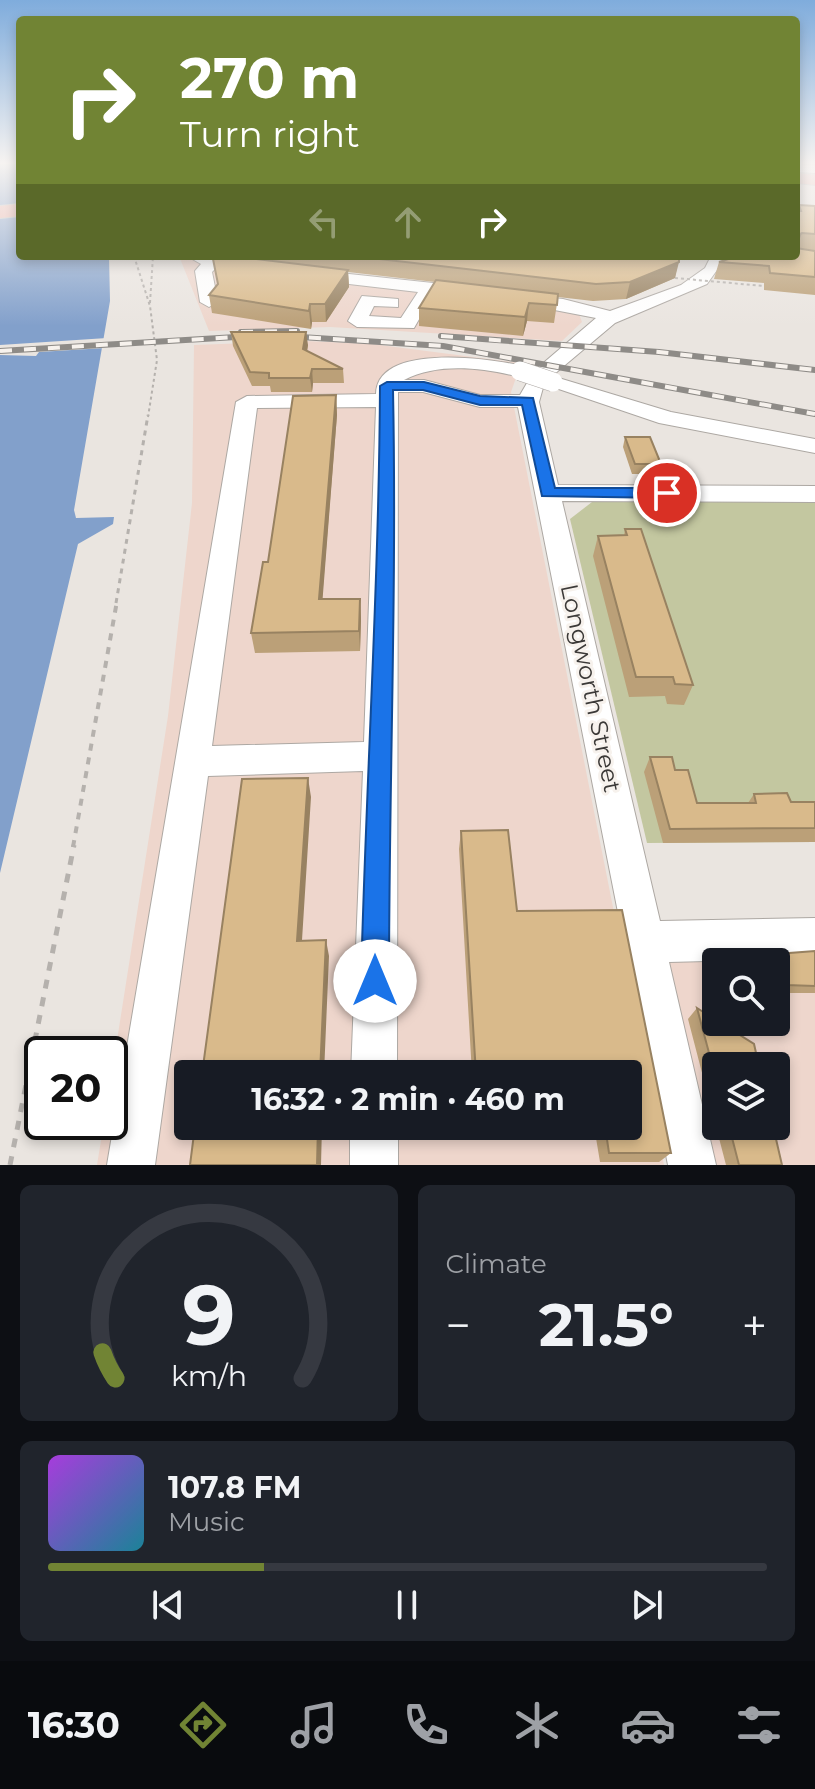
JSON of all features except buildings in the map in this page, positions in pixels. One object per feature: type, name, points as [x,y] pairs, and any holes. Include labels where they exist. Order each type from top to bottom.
[{"type":"street","points":[[205,260],[271,271]]},
{"type":"street","points":[[534,385],[541,375],[612,317],[677,285],[702,279],[718,260]]},
{"type":"street","points":[[209,302],[203,271],[213,263]]},
{"type":"street","points":[[299,274],[563,304],[612,317]]},
{"type":"street","points":[[402,285],[392,303],[368,300],[357,321],[407,324],[429,288]]},
{"type":"street","points":[[374,1060],[379,756],[388,523],[387,393],[398,374],[437,363],[491,364],[534,385],[667,418],[815,446]]},
{"type":"street","name":"Longworth Street","points":[[534,385],[548,493],[692,1165]]},
{"type":"street","points":[[131,1165],[247,402],[387,393]]},
{"type":"street","points":[[548,493],[815,494]]},
{"type":"street","points":[[192,762],[379,756]]},
{"type":"street","points":[[645,942],[815,938]]},
{"type":"street","points":[[374,1140],[374,1165]]},
{"type":"path","points":[[10,1165],[86,789],[157,360],[150,306],[135,260]]},
{"type":"path","points":[[150,306],[153,260]]},
{"type":"path","points":[[677,285],[764,286]]},
{"type":"shaded area","points":[[181,260],[208,260],[578,311],[582,322],[562,341],[330,327],[209,331]]},
{"type":"shaded area","points":[[306,341],[372,344],[528,364],[517,375],[511,392],[664,1165],[97,1165],[101,1140],[128,1140],[128,1036],[118,1036],[168,716],[192,503],[194,345]]},
{"type":"shaded area","points":[[815,946],[815,1165],[711,1165],[705,1140],[790,1140],[790,1052],[702,1052],[702,1124],[663,949],[702,948],[702,1036],[790,1036],[790,948],[714,948]]},
{"type":"green space","points":[[592,502],[815,502],[815,842],[647,843],[570,519]]},
{"type":"water","points":[[0,217],[16,217],[16,260],[109,260],[110,301],[74,510],[76,518],[114,517],[113,524],[78,544],[0,873]]},
{"type":"pier","points":[[107,338],[105,348],[39,352],[36,356],[0,355],[0,345]]},
{"type":"railway","points":[[241,332],[297,331]]},
{"type":"railway","points":[[0,351],[253,336]]},
{"type":"railway","points":[[285,336],[443,346],[815,414]]},
{"type":"railway","points":[[441,336],[659,352],[815,370]]},
{"type":"route","points":[[375,981],[377,803],[388,523],[387,386],[424,386],[458,392],[480,401],[528,401],[548,493],[667,493]]}]
